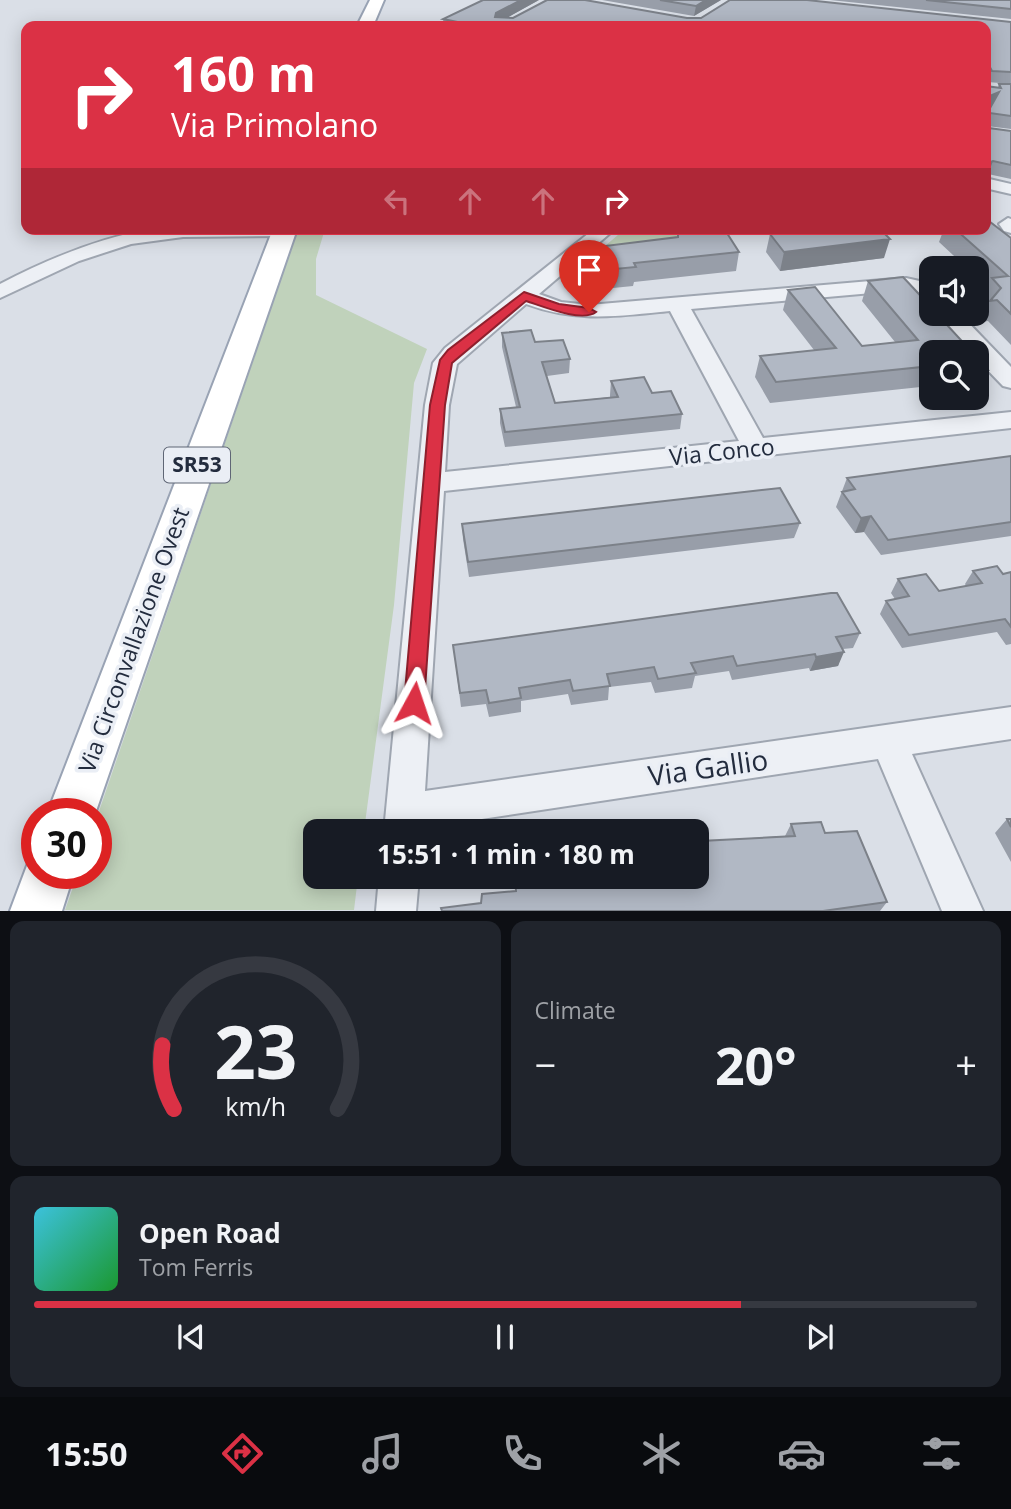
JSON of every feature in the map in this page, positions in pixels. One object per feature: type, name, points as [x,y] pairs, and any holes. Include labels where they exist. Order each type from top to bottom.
[{"type":"main road","points":[[355,21],[363,0]]},
{"type":"main road","points":[[367,21],[377,0]]},
{"type":"main road","name":"Via Circonvallazione Ovest","points":[[77,798],[283,235]]},
{"type":"main road","points":[[36,911],[44,889]]},
{"type":"street","points":[[991,185],[1009,189]]},
{"type":"street","points":[[0,292],[66,259],[120,242],[160,235]]},
{"type":"street","points":[[404,819],[438,405],[445,363],[453,353],[599,235]]},
{"type":"street","points":[[524,296],[577,312],[906,284],[919,288]]},
{"type":"street","points":[[677,304],[756,449]]},
{"type":"street","points":[[959,326],[1011,381]]},
{"type":"street","name":"Via Conco","points":[[433,483],[1011,420]]},
{"type":"street","name":"Via Gallio","points":[[422,819],[1011,723]]},
{"type":"street","points":[[888,741],[963,911]]},
{"type":"street","points":[[396,911],[398,889]]},
{"type":"green space","points":[[296,235],[323,235],[316,259],[316,295],[427,349],[414,383],[394,605],[366,819],[303,819],[303,889],[357,889],[354,910],[65,910],[72,889],[112,889],[112,798],[104,798]]},
{"type":"green space","points":[[618,235],[723,235],[605,246]]},
{"type":"building","points":[[483,0],[521,0],[496,13],[495,17],[513,18],[547,0],[585,0],[687,18],[701,18],[730,0],[807,0],[1011,22],[1011,72],[991,69],[991,21],[443,19]]},
{"type":"building","points":[[660,0],[706,0],[696,6]]},
{"type":"building","points":[[926,0],[1011,0],[1011,9]]},
{"type":"building","points":[[999,84],[1011,84],[1011,116],[991,113],[991,106],[999,92],[991,95],[991,87],[1001,88]]},
{"type":"building","points":[[991,128],[1011,131],[1011,165],[991,162]]},
{"type":"building","points":[[991,223],[1011,238],[1011,314],[997,300],[990,301],[1001,288],[992,278],[1008,276],[989,259],[989,256],[985,256],[962,235],[991,235]]},
{"type":"building","points":[[728,235],[739,252],[634,263],[636,267],[615,269],[605,246],[678,237]]},
{"type":"building","points":[[771,235],[886,235],[890,239],[784,252]]},
{"type":"building","points":[[903,277],[919,294],[919,326],[948,326],[961,340],[919,340],[919,367],[776,382],[760,356],[836,348],[788,290],[815,287],[862,346],[918,340],[868,281]]},
{"type":"building","points":[[531,330],[535,342],[563,340],[570,359],[542,362],[555,403],[618,397],[611,381],[644,377],[652,393],[671,391],[682,414],[505,432],[500,409],[520,407],[502,333]]},
{"type":"building","points":[[1011,456],[1011,522],[888,540],[871,516],[861,518],[842,492],[855,489],[847,478]]},
{"type":"building","points":[[780,488],[800,523],[468,562],[462,524]]},
{"type":"building","points":[[997,566],[1003,574],[1011,572],[1011,627],[1005,619],[909,635],[886,601],[909,596],[898,579],[926,574],[939,591],[982,583],[973,571]]},
{"type":"building","points":[[837,593],[860,633],[836,637],[844,652],[737,666],[733,656],[691,663],[696,673],[658,679],[654,667],[607,674],[610,686],[573,691],[570,680],[519,688],[521,698],[489,703],[486,690],[460,693],[453,645]]},
{"type":"building","points":[[821,822],[825,833],[857,831],[887,902],[823,911],[442,911],[441,908],[481,903],[482,894],[516,889],[709,889],[709,841],[795,836],[791,824]]},
{"type":"route","points":[[414,703],[438,405],[445,363],[453,353],[524,296],[557,308],[589,312]]}]
